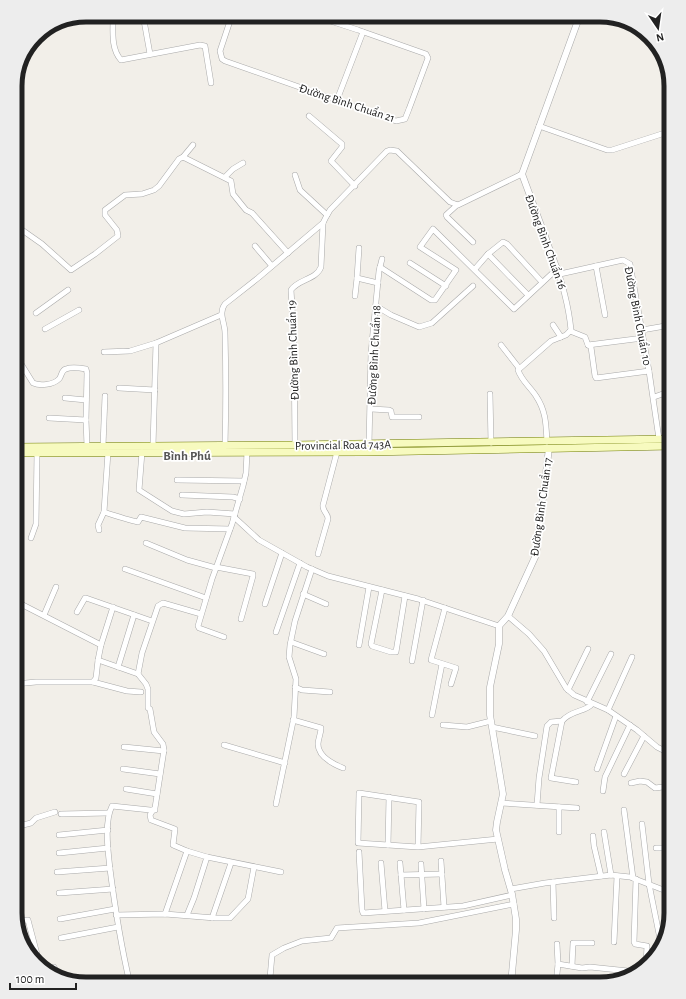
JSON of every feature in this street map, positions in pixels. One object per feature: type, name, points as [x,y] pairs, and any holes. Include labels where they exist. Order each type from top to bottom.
[{"type":"main road","name":"Provincial Road 743A","points":[[647,443],[664,439]]},
{"type":"main road","name":"Provincial Road 743A","points":[[22,453],[108,452],[118,449],[153,446],[491,443],[548,445]]},
{"type":"main road","name":"Provincial Road 743A","points":[[22,447],[103,446],[142,452],[367,452],[548,445],[647,443],[664,445]]},
{"type":"street","points":[[113,22],[114,46],[117,55],[121,60],[200,45],[205,46],[211,83]]},
{"type":"street","points":[[144,22],[150,54]]},
{"type":"street","name":"Đường Bình Chuẩn 21","points":[[230,22],[220,51],[222,58],[225,61],[396,121],[404,118],[409,109],[428,58],[427,56],[333,22]]},
{"type":"street","points":[[473,242],[446,217],[446,215],[457,205],[522,174],[577,22]]},
{"type":"street","points":[[337,100],[363,32]]},
{"type":"street","points":[[309,116],[342,144],[331,161],[355,186]]},
{"type":"street","points":[[539,126],[608,150],[664,133]]},
{"type":"street","points":[[22,230],[42,244],[71,270],[118,236],[117,230],[105,215],[105,210],[125,194],[142,194],[154,190],[159,186],[179,159],[183,158],[193,145]]},
{"type":"street","points":[[225,446],[226,351],[225,325],[221,314],[222,308],[225,304],[323,223],[330,210],[390,150],[397,151],[441,194],[450,202],[457,205]]},
{"type":"street","points":[[183,158],[231,181],[233,194],[246,210],[252,213],[288,253]]},
{"type":"street","points":[[225,177],[244,163]]},
{"type":"street","name":"Đường Bình Chuẩn 16","points":[[522,174],[560,274],[570,316],[570,331]]},
{"type":"street","points":[[295,175],[300,190],[327,215]]},
{"type":"street","name":"Đường Bình Chuẩn 19","points":[[295,445],[294,339],[291,290],[296,285],[319,271],[321,266],[323,223]]},
{"type":"street","points":[[380,268],[431,300],[435,300],[456,270],[420,247],[433,229],[514,309],[558,268]]},
{"type":"street","points":[[475,269],[488,254],[503,242],[507,244],[542,282]]},
{"type":"street","points":[[255,246],[272,266]]},
{"type":"street","points":[[355,296],[359,248]]},
{"type":"street","points":[[488,254],[528,295]]},
{"type":"street","name":"Đường Bình Chuẩn 18","points":[[367,452],[370,444],[371,358],[378,283],[382,259]]},
{"type":"street","name":"Đường Bình Chuẩn 10","points":[[560,274],[623,260],[630,264],[654,396],[659,439]]},
{"type":"street","points":[[410,263],[446,286]]},
{"type":"street","points":[[596,266],[605,315]]},
{"type":"street","points":[[357,278],[378,283]]},
{"type":"street","points":[[376,306],[391,315],[419,327],[424,326],[432,323],[473,286]]},
{"type":"street","points":[[36,313],[68,290]]},
{"type":"street","points":[[45,329],[79,310]]},
{"type":"street","points":[[104,352],[130,351],[156,344],[221,314]]},
{"type":"street","points":[[553,325],[561,337]]},
{"type":"street","points":[[642,330],[664,326]]},
{"type":"street","points":[[519,368],[551,341],[566,335],[570,331],[585,337],[588,345],[591,347],[596,378],[650,372]]},
{"type":"street","points":[[588,345],[643,338]]},
{"type":"street","points":[[153,446],[156,344]]},
{"type":"street","points":[[501,345],[519,368],[519,373],[536,396],[544,411],[548,445]]},
{"type":"street","points":[[22,365],[33,383],[38,385],[52,383],[58,380],[63,371],[66,369],[86,369],[87,446]]},
{"type":"street","points":[[119,388],[155,390]]},
{"type":"street","points":[[490,394],[491,443]]},
{"type":"street","points":[[654,396],[664,394]]},
{"type":"street","points":[[103,446],[105,396]]},
{"type":"street","points":[[65,398],[86,400]]},
{"type":"street","points":[[371,409],[389,410],[391,411],[392,417],[419,417]]},
{"type":"street","points":[[49,418],[86,420]]},
{"type":"street","name":"Đường Bình Chuẩn 17","points":[[499,626],[508,616],[536,555],[548,445]]},
{"type":"street","points":[[99,530],[98,525],[104,512],[108,452]]},
{"type":"street","points":[[142,452],[139,490],[166,508],[184,514],[207,512],[234,516],[259,540],[300,563],[328,576],[423,600],[499,626],[498,644],[490,687],[492,724],[503,794],[497,822],[498,839],[514,904],[516,930],[512,977]]},
{"type":"street","points":[[224,637],[199,628],[198,626],[216,567],[240,499],[247,452]]},
{"type":"street","points":[[318,554],[328,519],[323,505],[337,452]]},
{"type":"street","points":[[32,538],[36,524],[37,453]]},
{"type":"street","points":[[177,480],[244,480]]},
{"type":"street","points":[[182,495],[227,496],[240,499]]},
{"type":"street","points":[[104,512],[137,522],[141,517],[185,528],[230,529]]},
{"type":"street","points":[[146,543],[186,560],[252,574],[253,576],[240,619]]},
{"type":"street","points":[[265,604],[282,553]]},
{"type":"street","points":[[276,632],[300,563]]},
{"type":"street","points":[[276,804],[293,720],[296,678],[289,657],[290,642],[303,594],[312,568]]},
{"type":"street","points":[[125,569],[206,598]]},
{"type":"street","points":[[44,615],[56,587]]},
{"type":"street","points":[[359,645],[369,587]]},
{"type":"street","points":[[382,590],[371,644],[372,646],[391,652],[396,652],[405,596]]},
{"type":"street","points":[[303,594],[326,604]]},
{"type":"street","points":[[77,612],[84,598],[152,621]]},
{"type":"street","points":[[412,661],[423,600]]},
{"type":"street","points":[[138,674],[142,653],[158,606],[163,603],[202,614]]},
{"type":"street","points":[[22,604],[101,645]]},
{"type":"street","points":[[93,682],[96,678],[101,645],[114,608]]},
{"type":"street","points":[[445,608],[431,660],[456,668],[451,684]]},
{"type":"street","points":[[118,667],[134,615]]},
{"type":"street","points":[[508,616],[529,634],[544,651],[568,690],[574,695],[608,710],[630,725],[657,747],[664,750]]},
{"type":"street","points":[[290,642],[324,654]]},
{"type":"street","points":[[568,690],[588,649]]},
{"type":"street","points":[[537,805],[539,778],[547,726],[551,722],[562,720],[566,716],[590,708],[590,703],[611,654]]},
{"type":"street","points":[[608,710],[632,657]]},
{"type":"street","points":[[98,660],[138,674],[148,689],[148,708],[150,710],[154,732],[163,744],[164,751],[155,810],[153,810],[150,815],[151,820],[175,829],[173,845],[187,851],[207,857],[280,872]]},
{"type":"street","points":[[432,715],[442,664]]},
{"type":"street","points":[[22,683],[93,682],[141,692]]},
{"type":"street","points":[[295,687],[302,690],[330,692]]},
{"type":"street","points":[[597,769],[616,716]]},
{"type":"street","points":[[293,720],[321,728],[318,745],[320,752],[334,764],[343,768]]},
{"type":"street","points":[[562,720],[551,778],[576,782]]},
{"type":"street","points":[[443,725],[467,727],[492,724],[535,736]]},
{"type":"street","points":[[603,791],[605,777],[630,725]]},
{"type":"street","points":[[624,774],[644,736]]},
{"type":"street","points":[[224,745],[284,763]]},
{"type":"street","points":[[124,747],[164,751]]},
{"type":"street","points":[[123,769],[160,774]]},
{"type":"street","points":[[631,783],[640,781],[647,782],[656,788],[664,786]]},
{"type":"street","points":[[126,789],[157,794]]},
{"type":"street","points":[[418,847],[419,802],[359,793],[358,843],[418,847],[498,839]]},
{"type":"street","points":[[388,845],[389,797]]},
{"type":"street","points":[[501,803],[577,808]]},
{"type":"street","points":[[129,977],[118,927],[110,868],[108,848],[108,813],[112,806],[116,805],[153,810]]},
{"type":"street","points":[[558,832],[559,807]]},
{"type":"street","points":[[624,810],[635,879],[634,942],[635,944],[647,946],[646,957]]},
{"type":"street","points":[[22,825],[32,823],[36,818],[55,812]]},
{"type":"street","points":[[61,814],[108,813]]},
{"type":"street","points":[[642,824],[649,884],[659,936]]},
{"type":"street","points":[[59,835],[108,830]]},
{"type":"street","points":[[604,832],[611,875]]},
{"type":"street","points":[[593,836],[601,876]]},
{"type":"street","points":[[59,853],[108,848]]},
{"type":"street","points":[[656,848],[664,848]]},
{"type":"street","points":[[165,914],[187,851]]},
{"type":"street","points":[[359,852],[363,913],[463,906],[511,892],[554,882],[611,875],[635,879],[664,889]]},
{"type":"street","points":[[187,915],[207,857]]},
{"type":"street","points":[[441,861],[444,907]]},
{"type":"street","points":[[212,918],[231,862]]},
{"type":"street","points":[[381,862],[385,912]]},
{"type":"street","points":[[400,863],[404,910]]},
{"type":"street","points":[[421,864],[424,909]]},
{"type":"street","points":[[60,919],[116,912],[230,918],[248,899],[254,867]]},
{"type":"street","points":[[57,872],[110,868]]},
{"type":"street","points":[[401,875],[442,874]]},
{"type":"street","points":[[614,942],[617,876]]},
{"type":"street","points":[[554,882],[554,918]]},
{"type":"street","points":[[60,893],[113,889]]},
{"type":"street","points":[[270,977],[272,955],[284,948],[302,941],[331,938],[337,928],[419,923],[514,904]]},
{"type":"street","points":[[23,920],[28,920],[37,953]]},
{"type":"street","points":[[61,938],[118,927]]},
{"type":"street","points":[[572,966],[573,944],[592,943]]},
{"type":"street","points":[[557,944],[557,977]]},
{"type":"street","points":[[558,964],[626,971]]},
{"type":"district","name":"Bình Phú","points":[[187,455]]}]
